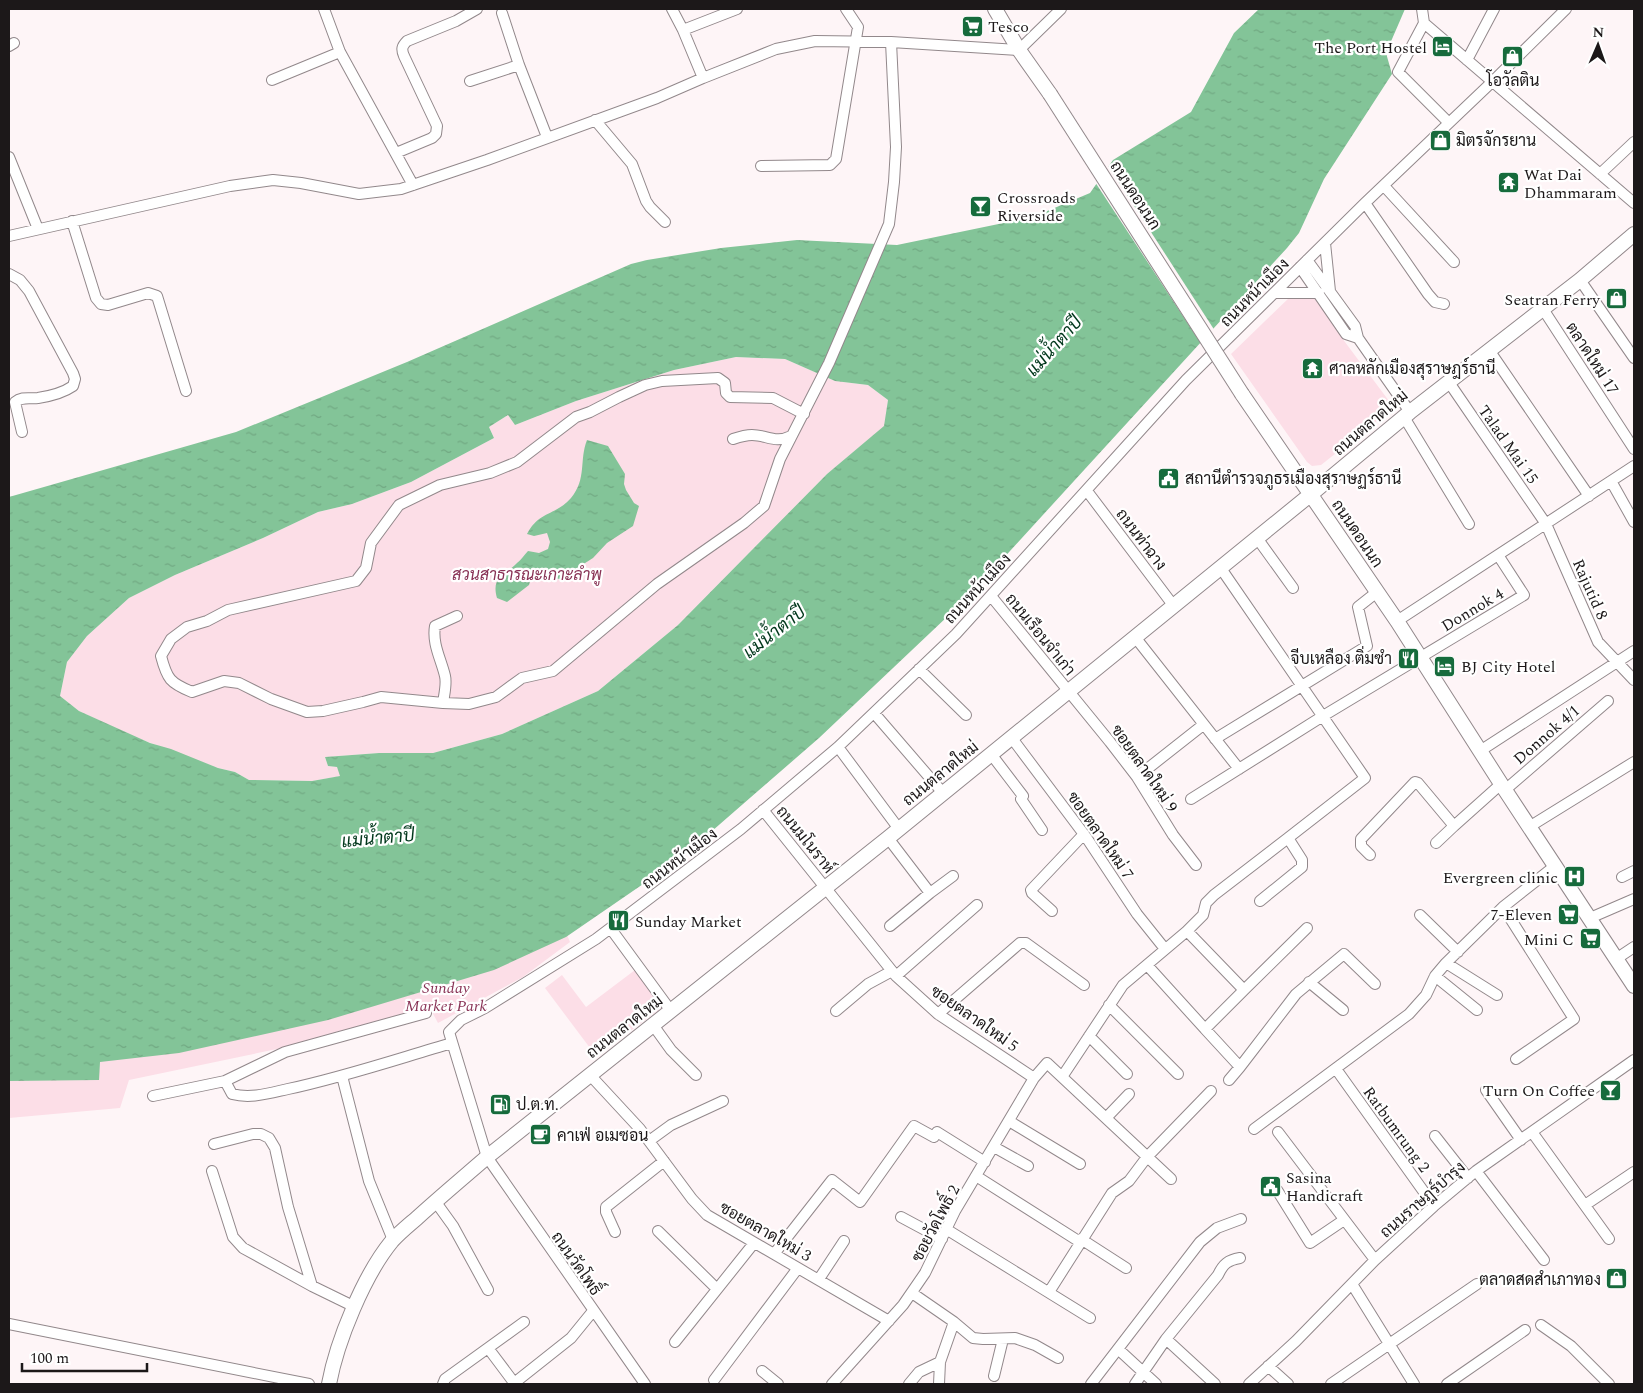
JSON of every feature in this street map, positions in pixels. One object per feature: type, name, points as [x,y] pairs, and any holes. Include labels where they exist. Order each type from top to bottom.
[{"type":"main road","name":"ถนนดอนนก","points":[[995,9],[1019,50],[1050,94],[1242,394],[1397,621],[1634,986]]},
{"type":"main road","name":"ถนนตลาดใหม่","points":[[329,1384],[334,1360],[355,1307],[380,1258],[393,1240],[435,1201],[487,1157],[893,834],[1407,414],[1580,280],[1634,234]]},
{"type":"street","points":[[324,9],[340,52],[414,185]]},
{"type":"street","points":[[396,154],[432,138],[437,130],[437,122],[402,51],[404,44],[407,41],[456,21],[477,9]]},
{"type":"street","points":[[672,9],[703,78]]},
{"type":"street","points":[[683,30],[737,9]]},
{"type":"street","points":[[761,166],[833,164],[838,150],[858,27],[846,9]]},
{"type":"street","points":[[9,236],[230,186],[273,180],[360,194],[401,189],[657,98],[776,49],[815,41],[891,42],[1019,50],[1061,9]]},
{"type":"street","points":[[1422,9],[1424,23],[1398,72],[1449,123]]},
{"type":"street","points":[[1467,60],[1494,9]]},
{"type":"street","name":"ถนนหน้าเมือง","points":[[452,1043],[449,1032],[461,1020],[485,1008],[596,940],[741,829],[838,747],[956,634],[1186,380],[1364,203],[1492,82],[1563,10]]},
{"type":"street","points":[[502,13],[519,65],[548,137]]},
{"type":"street","points":[[1424,23],[1634,203]]},
{"type":"street","points":[[804,414],[773,398],[730,397],[726,393],[726,385],[722,380],[716,378],[662,381],[645,385],[576,417],[517,462],[490,473],[440,485],[399,505],[371,543],[366,568],[356,581],[228,610],[207,621],[187,627],[171,639],[161,656],[165,673],[178,686],[192,692],[224,681],[239,683],[271,699],[307,712],[347,706],[381,696],[469,704],[496,696],[522,678],[553,671],[657,584],[744,523],[764,506],[776,470],[791,436],[804,414],[829,363],[886,234],[892,205],[895,166],[891,42]]},
{"type":"street","points":[[272,80],[340,52]]},
{"type":"street","points":[[470,81],[519,65]]},
{"type":"street","points":[[595,120],[632,164],[646,201],[665,222]]},
{"type":"street","points":[[1600,174],[1634,142]]},
{"type":"street","points":[[9,157],[38,229]]},
{"type":"street","points":[[1384,186],[1454,262]]},
{"type":"street","points":[[1364,203],[1428,294],[1435,302],[1444,304]]},
{"type":"street","points":[[72,221],[96,298],[101,304],[108,305],[148,292],[157,296],[186,391]]},
{"type":"street","points":[[1325,243],[1330,292]]},
{"type":"street","points":[[1304,264],[1330,292],[1355,326],[1358,338],[1407,414],[1469,524]]},
{"type":"street","points":[[1304,264],[1318,293],[1346,334],[1358,338]]},
{"type":"street","points":[[9,274],[20,280],[29,290],[75,379],[73,386],[65,392],[36,398],[26,397],[15,402],[22,432]]},
{"type":"street","points":[[1580,280],[1634,358]]},
{"type":"street","points":[[1274,293],[1318,293]]},
{"type":"street","name":"ตลาดใหม่ 17","points":[[1543,309],[1634,449]]},
{"type":"street","points":[[1488,350],[1589,496]]},
{"type":"street","name":"Talad Mai 15","points":[[1448,381],[1546,524]]},
{"type":"street","points":[[733,439],[751,434],[772,439],[782,439],[791,436]]},
{"type":"street","name":"Donnok 4","points":[[1397,621],[1634,466]]},
{"type":"street","points":[[1611,481],[1634,522]]},
{"type":"street","name":"ถนนท่าฉาง","points":[[1087,491],[1173,605]]},
{"type":"street","name":"Rajutid 8","points":[[1546,524],[1598,642],[1634,680]]},
{"type":"street","points":[[1257,538],[1293,588]]},
{"type":"street","name":"Donnok 4","points":[[1420,658],[1524,595],[1498,555]]},
{"type":"street","points":[[1171,1179],[1062,1077],[1124,985],[1187,931],[1202,915],[1206,903],[1214,895],[1365,778],[1220,567]]},
{"type":"street","points":[[1215,739],[1367,646],[1358,607],[1377,592]]},
{"type":"street","name":"ถนนเรือนจำเก่า","points":[[991,596],[1068,691]]},
{"type":"street","points":[[443,703],[445,676],[433,635],[434,626],[456,616]]},
{"type":"street","points":[[1135,636],[1239,769]]},
{"type":"street","points":[[1480,750],[1634,651]]},
{"type":"street","points":[[1191,799],[1420,658]]},
{"type":"street","points":[[919,669],[966,715]]},
{"type":"street","name":"ซอยตลาดใหม่ 9","points":[[1068,691],[1137,777],[1173,835],[1196,864]]},
{"type":"street","name":"Donnok 4/1","points":[[1436,842],[1608,701]]},
{"type":"street","points":[[874,713],[943,793]]},
{"type":"street","points":[[1137,777],[1203,725]]},
{"type":"street","name":"ซอยตลาดใหม่ 7","points":[[1011,738],[1084,834],[1137,914],[1165,950]]},
{"type":"street","points":[[838,747],[930,893]]},
{"type":"street","points":[[991,754],[1023,796],[1021,799],[1042,830]]},
{"type":"street","points":[[1529,827],[1634,762]]},
{"type":"street","points":[[1370,855],[1361,846],[1361,839],[1414,782],[1418,784],[1454,826]]},
{"type":"street","name":"ถนนมโนราห์","points":[[763,810],[826,887]]},
{"type":"street","points":[[1052,911],[1031,890],[1084,834]]},
{"type":"street","points":[[1260,901],[1302,867],[1302,860],[1288,838]]},
{"type":"street","points":[[1254,1129],[1409,1014],[1426,995],[1435,976],[1446,963],[1503,907],[1555,866]]},
{"type":"street","points":[[1622,877],[1634,871]]},
{"type":"street","points":[[890,926],[952,876]]},
{"type":"street","name":"ซอยตลาดใหม่ 5","points":[[826,887],[894,973],[938,1014],[1034,1078]]},
{"type":"street","points":[[1590,918],[1634,899]]},
{"type":"street","points":[[836,1011],[868,984],[894,973],[977,905]]},
{"type":"street","points":[[1503,907],[1574,1019],[1516,1059]]},
{"type":"street","points":[[1420,915],[1458,952]]},
{"type":"street","points":[[1205,1029],[1307,928]]},
{"type":"street","points":[[611,929],[672,1011]]},
{"type":"street","points":[[1187,931],[1244,990]]},
{"type":"street","points":[[938,1014],[1020,943],[1026,943],[1084,985]]},
{"type":"street","points":[[1616,959],[1634,947]]},
{"type":"street","points":[[1229,1080],[1296,994],[1344,954],[1375,984]]},
{"type":"street","points":[[1446,963],[1497,995]]},
{"type":"street","points":[[1147,965],[1240,1067]]},
{"type":"street","points":[[1435,976],[1477,1010]]},
{"type":"street","points":[[1309,982],[1343,1010]]},
{"type":"street","points":[[1109,1005],[1178,1074]]},
{"type":"street","points":[[153,1096],[225,1081],[285,1052],[426,1013]]},
{"type":"street","points":[[653,1025],[672,1050],[696,1075]]},
{"type":"street","points":[[1089,1036],[1127,1074]]},
{"type":"street","points":[[225,1081],[232,1094],[243,1097],[342,1076],[452,1043],[487,1157]]},
{"type":"street","name":"ถนนราษฎร์บำรุง","points":[[1249,1384],[1296,1341],[1375,1260],[1434,1206],[1472,1175],[1634,1060]]},
{"type":"street","name":"ซอยวัดโพธิ์ 2","points":[[832,1384],[912,1293],[925,1273],[976,1176],[1034,1078],[1047,1063],[1062,1077]]},
{"type":"street","name":"Ratbumrung 2","points":[[1336,1069],[1434,1206]]},
{"type":"street","name":"ซอยตลาดใหม่ 3","points":[[590,1075],[649,1141],[692,1199],[707,1215],[888,1321]]},
{"type":"street","points":[[342,1076],[369,1181],[393,1240]]},
{"type":"street","points":[[1486,1090],[1521,1140]]},
{"type":"street","points":[[1049,1292],[1112,1193],[1129,1181],[1147,1157],[1211,1091]]},
{"type":"street","points":[[1106,1118],[1129,1094]]},
{"type":"street","points":[[649,1141],[671,1124],[723,1101]]},
{"type":"street","points":[[1009,1121],[1080,1164]]},
{"type":"street","points":[[774,1254],[832,1180],[860,1202],[914,1126],[934,1137],[937,1132],[985,1162]]},
{"type":"street","points":[[1278,1132],[1375,1260]]},
{"type":"street","points":[[1532,1132],[1609,1239]]},
{"type":"street","points":[[214,1144],[252,1134],[261,1134],[268,1138],[275,1148],[288,1207],[312,1286]]},
{"type":"street","points":[[1435,1136],[1472,1175],[1544,1260]]},
{"type":"street","points":[[994,1147],[1028,1166]]},
{"type":"street","name":"ถนนวัดโพธิ์","points":[[487,1157],[645,1384]]},
{"type":"street","points":[[615,1232],[606,1212],[606,1207],[664,1161]]},
{"type":"street","points":[[212,1171],[232,1237],[242,1248],[355,1307]]},
{"type":"street","points":[[1585,1205],[1634,1172]]},
{"type":"street","points":[[976,1176],[1126,1268]]},
{"type":"street","points":[[1277,1190],[1310,1243],[1344,1220]]},
{"type":"street","points":[[435,1201],[453,1226],[488,1290]]},
{"type":"street","points":[[901,1217],[944,1234],[1049,1292],[1090,1318]]},
{"type":"street","points":[[1091,1384],[1200,1242],[1217,1228],[1241,1219]]},
{"type":"street","points":[[658,1231],[717,1288]]},
{"type":"street","points":[[819,1280],[844,1241]]},
{"type":"street","points":[[675,1342],[754,1243]]},
{"type":"street","points":[[1135,1384],[1166,1339],[1218,1275],[1222,1266],[1229,1260],[1240,1258]]},
{"type":"street","points":[[714,1380],[798,1268]]},
{"type":"street","points":[[1352,1284],[1414,1384]]},
{"type":"street","points":[[1331,1384],[1477,1284]]},
{"type":"street","points":[[912,1293],[954,1322],[973,1338],[1010,1338],[1035,1345],[1058,1358]]},
{"type":"street","points":[[488,1348],[514,1384],[571,1338],[593,1311]]},
{"type":"street","points":[[443,1384],[445,1379],[524,1322]]},
{"type":"street","points":[[938,1384],[940,1362],[954,1322]]},
{"type":"street","points":[[9,1324],[309,1384]]},
{"type":"street","points":[[1541,1325],[1571,1346],[1609,1384]]},
{"type":"street","points":[[1447,1384],[1525,1330]]},
{"type":"street","points":[[994,1376],[1004,1339]]},
{"type":"street","points":[[1166,1339],[1215,1384]]},
{"type":"street","points":[[1118,1349],[1156,1384]]},
{"type":"street","points":[[909,1384],[919,1372],[940,1362]]},
{"type":"street","points":[[1268,1366],[1288,1384]]},
{"type":"street","points":[[762,1371],[778,1384]]},
{"type":"green space","points":[[1291,296],[1314,296],[1342,338],[1389,401],[1388,412],[1321,465],[1312,466],[1307,462],[1231,354]]},
{"type":"green space","name":"สวนสาธารณะเกาะลำพู","points":[[736,357],[785,359],[835,381],[868,385],[888,400],[885,426],[827,474],[678,625],[598,691],[502,734],[433,753],[379,753],[325,757],[328,766],[337,767],[341,776],[312,781],[249,780],[235,772],[218,768],[132,736],[79,711],[60,696],[67,662],[87,636],[129,598],[175,575],[263,538],[318,512],[352,504],[411,482],[494,438],[489,427],[508,415],[515,425],[576,401],[674,370]]},
{"type":"green space","name":"Sunday Market Park","points":[[565,930],[570,942],[523,977],[438,1023],[431,1010],[306,1043],[129,1080],[120,1108],[9,1118],[9,1080]]},
{"type":"green space","points":[[635,970],[663,1007],[596,1056],[545,988],[562,975],[586,1007]]},
{"type":"water","name":"แม่น้ำตาปี","points":[[1259,9],[1405,9],[1386,53],[1392,74],[1324,179],[1299,233],[1287,248],[967,598],[819,738],[681,858],[566,937],[494,970],[328,1020],[179,1053],[100,1062],[99,1080],[9,1081],[9,497],[236,432],[407,362],[631,264],[721,248],[797,240],[897,245],[1033,217],[1090,193],[1113,160],[1191,112],[1234,33]],"holes":[[[736,357],[785,359],[835,381],[868,385],[888,400],[884,426],[827,474],[678,625],[598,691],[502,734],[433,753],[379,753],[325,757],[328,766],[337,767],[340,776],[312,781],[249,780],[235,772],[218,768],[171,749],[150,743],[79,711],[60,696],[67,662],[87,636],[129,598],[175,575],[263,538],[318,512],[352,504],[411,482],[494,438],[489,427],[508,415],[515,425],[576,401],[674,370]]]},
{"type":"water","points":[[587,440],[608,446],[625,474],[624,484],[626,490],[634,503],[639,506],[633,526],[607,543],[593,558],[560,579],[554,578],[553,573],[546,571],[537,573],[531,578],[529,585],[507,602],[497,598],[497,581],[528,551],[539,553],[548,549],[550,542],[547,533],[534,536],[527,534],[537,521],[565,504],[576,491],[581,477],[583,455]]},
{"type":"pier","points":[[1107,164],[1215,331],[1202,345],[1095,182]]},
{"type":"place","name":"Tesco","points":[[972,26]]},
{"type":"place","name":"The Port Hostel","points":[[1443,47]]},
{"type":"place","name":"โอวัลติน","points":[[1513,56]]},
{"type":"place","name":"มิตรจักรยาน","points":[[1440,140]]},
{"type":"place","name":"Wat Dai Dhammaram","points":[[1508,183]]},
{"type":"place","name":"Crossroads Riverside","points":[[981,206]]},
{"type":"place","name":"Seatran Ferry","points":[[1616,299]]},
{"type":"place","name":"ศาลหลักเมืองสุราษฎร์ธานี","points":[[1313,368]]},
{"type":"place","name":"สถานีตำรวจภูธรเมืองสุราษฏร์ธานี","points":[[1169,478]]},
{"type":"place","name":"จีบเหลือง ติ่มซำ","points":[[1408,658]]},
{"type":"place","name":"BJ City Hotel","points":[[1445,666]]},
{"type":"place","name":"Evergreen clinic","points":[[1574,877]]},
{"type":"place","name":"7-Eleven","points":[[1568,914]]},
{"type":"place","name":"Sunday Market","points":[[619,921]]},
{"type":"place","name":"Mini C","points":[[1590,939]]},
{"type":"place","name":"Turn On Coffee","points":[[1611,1090]]},
{"type":"place","name":"ป.ต.ท.","points":[[500,1104]]},
{"type":"place","name":"คาเฟ่ อเมซอน","points":[[541,1135]]},
{"type":"place","name":"Sasina Handicraft","points":[[1270,1186]]},
{"type":"place","name":"ตลาดสดสำเภาทอง","points":[[1617,1279]]}]
